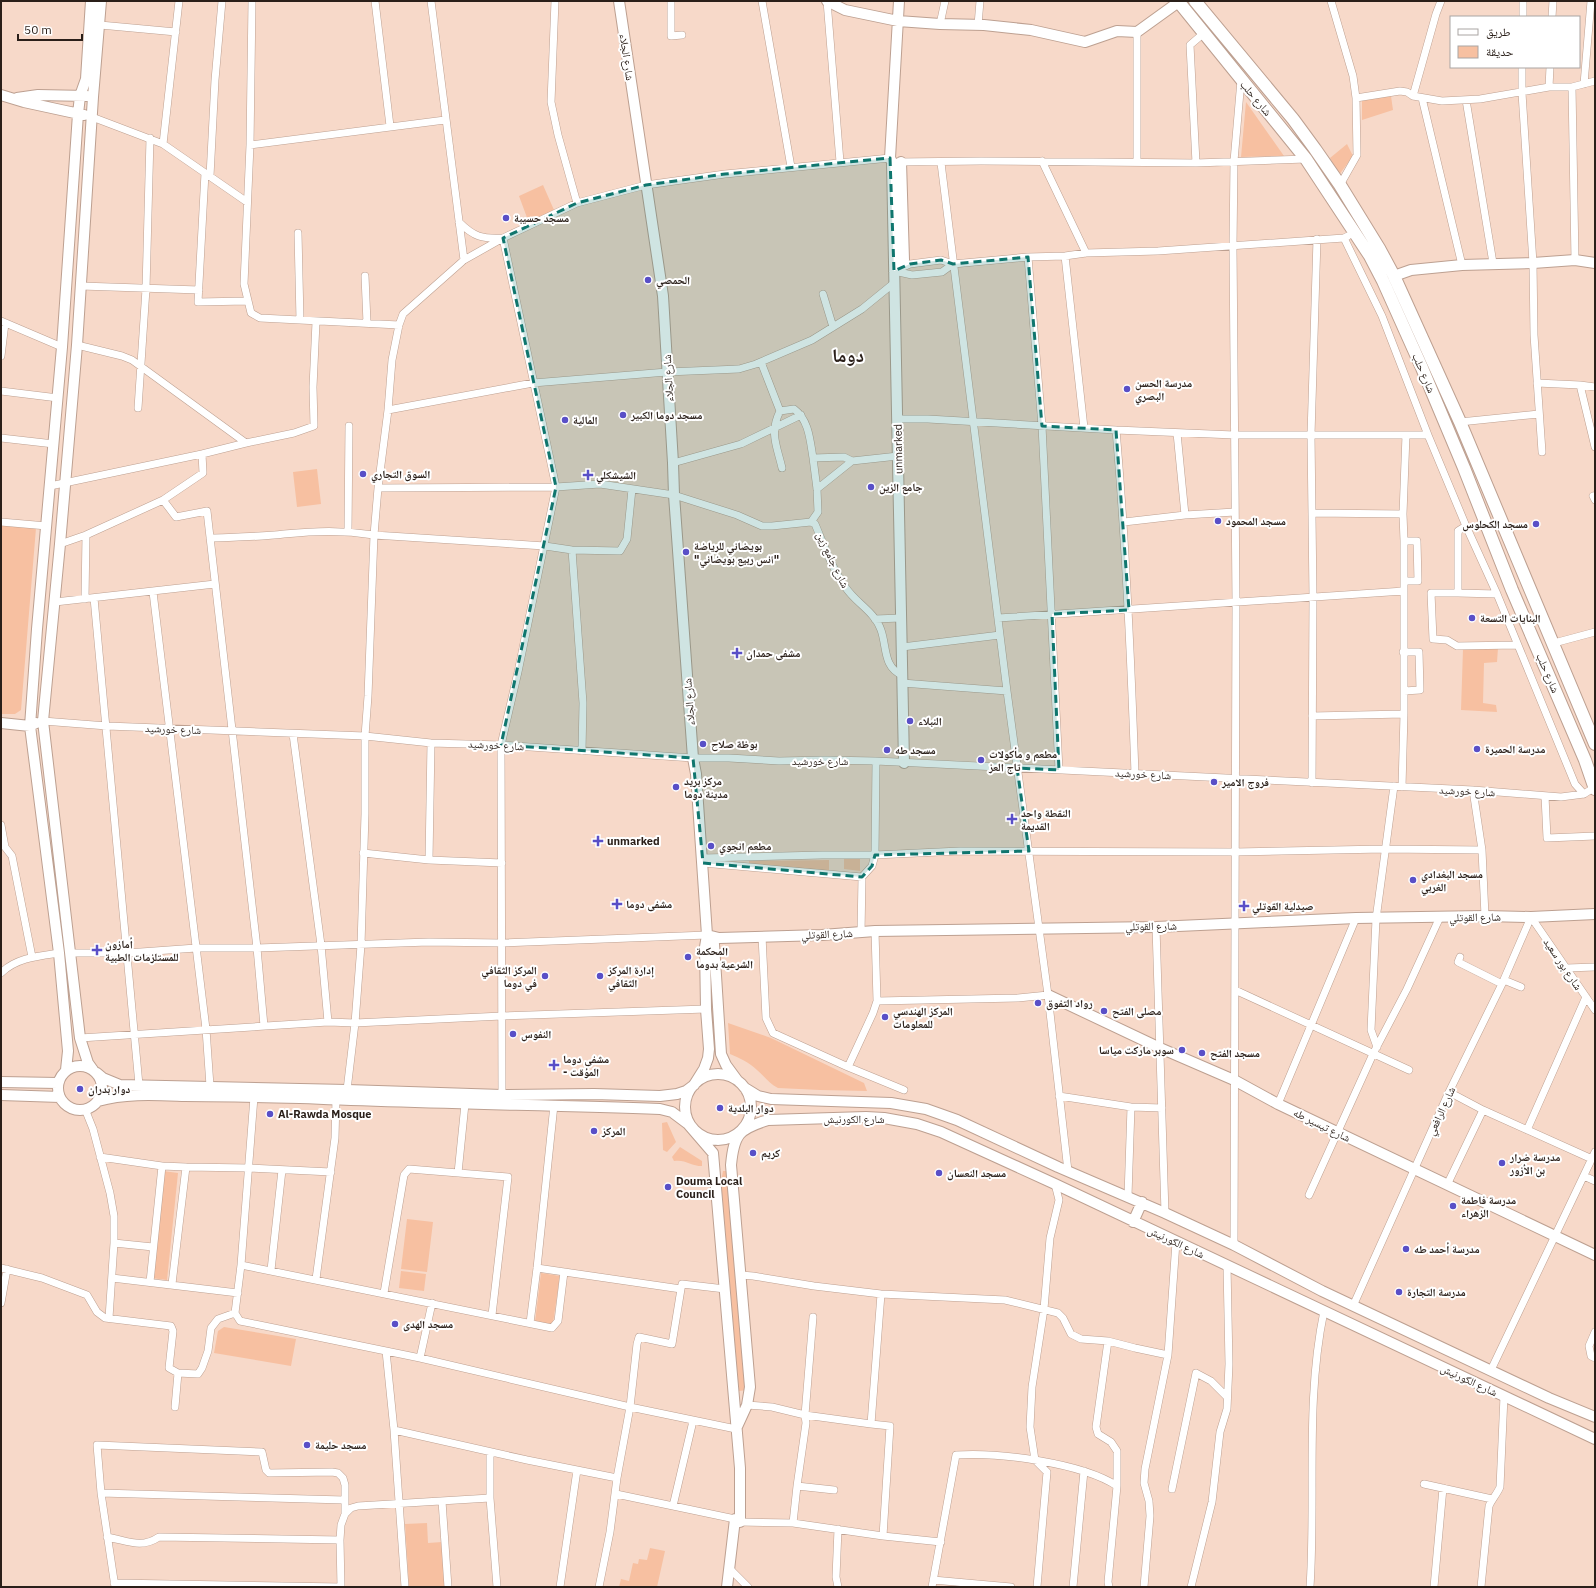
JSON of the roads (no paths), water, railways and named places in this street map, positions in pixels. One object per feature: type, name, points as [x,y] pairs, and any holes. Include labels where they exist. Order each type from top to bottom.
[{"type":"main road","points":[[91,1],[86,79],[80,96],[78,114],[58,398],[37,629],[30,726],[59,953],[68,1051],[66,1070],[58,1083],[58,1090],[64,1104],[70,1108],[78,1110],[85,1110],[98,1101],[101,1096],[102,1084],[95,1071],[88,1064],[80,1038],[42,721],[60,544],[81,286],[93,97],[101,1]]},
{"type":"main road","name":"شارع الجلاء","points":[[619,1],[663,296],[674,495],[693,758],[696,774],[703,861],[707,935]]},
{"type":"main road","points":[[827,1],[845,10],[898,21],[1031,30],[1085,42],[1117,31],[1137,32],[1179,1]]},
{"type":"main road","name":"unmarked","points":[[899,1],[894,161],[894,283],[904,762]]},
{"type":"main road","name":"شارع حلب","points":[[1179,1],[1360,228],[1394,276],[1460,422],[1554,643],[1595,744]]},
{"type":"main road","name":"شارع حلب","points":[[1195,1],[1293,119],[1340,185],[1461,461],[1512,590],[1585,760],[1592,789]]},
{"type":"main road","points":[[1,95],[92,117]]},
{"type":"main road","points":[[15,98],[38,95],[93,97]]},
{"type":"main road","points":[[1383,281],[1411,270],[1462,264],[1533,263],[1575,260],[1595,263]]},
{"type":"main road","points":[[1,723],[30,726],[42,721]]},
{"type":"main road","name":"شارع القوتلي","points":[[707,935],[719,938],[861,933],[875,931],[1156,927],[1356,918],[1376,919],[1485,916],[1531,917],[1595,914]]},
{"type":"main road","points":[[707,935],[714,944],[721,1054],[726,1065],[745,1088],[751,1105],[747,1124],[733,1137],[724,1140],[714,1140],[695,1132],[689,1124],[685,1104],[688,1094],[704,1069],[709,1053],[706,1009],[705,947],[707,935]]},
{"type":"main road","name":"شارع تيسير طه","points":[[1048,995],[1160,1048],[1234,1080],[1278,1104],[1595,1255]]},
{"type":"main road","points":[[66,1070],[77,1065],[83,1065],[115,1083],[139,1086],[210,1086],[333,1096],[465,1104],[594,1094],[669,1095],[686,1091],[701,1079],[714,1075],[728,1076],[737,1080]]},
{"type":"main road","points":[[1,1082],[58,1083]]},
{"type":"main road","name":"شارع الكورنيش","points":[[745,1088],[758,1096],[771,1099],[891,1104],[926,1109],[957,1120],[1068,1171],[1166,1212],[1353,1306],[1595,1417]]},
{"type":"main road","points":[[98,1101],[128,1095],[254,1097],[333,1096],[347,1090],[502,1100],[554,1105],[660,1109],[672,1112],[688,1124],[713,1153],[725,1289],[740,1468],[738,1521],[727,1587]]},
{"type":"main road","points":[[594,1094],[596,1107]]},
{"type":"main road","points":[[1,1095],[60,1097]]},
{"type":"main road","name":"شارع الكورنيش","points":[[741,1131],[754,1124],[768,1120],[866,1117],[893,1119],[918,1124],[941,1132],[1055,1184],[1595,1439]]},
{"type":"main road","points":[[736,1429],[747,1405],[750,1387],[732,1165],[736,1141],[741,1131]]},
{"type":"main road","points":[[1133,1222],[1142,1202]]},
{"type":"street","points":[[163,144],[179,1]]},
{"type":"street","points":[[222,1],[198,302],[247,301]]},
{"type":"street","points":[[252,1],[250,145],[244,284],[251,313],[260,318],[399,325]]},
{"type":"street","points":[[375,1],[390,126]]},
{"type":"street","points":[[431,1],[464,260]]},
{"type":"street","points":[[555,1],[551,102],[558,135],[577,203]]},
{"type":"street","points":[[671,1],[671,36],[682,35]]},
{"type":"street","points":[[762,1],[791,167]]},
{"type":"street","points":[[827,1],[840,162]]},
{"type":"street","points":[[940,24],[945,1]]},
{"type":"street","points":[[978,26],[980,1]]},
{"type":"street","points":[[1331,1],[1353,76],[1356,98],[1357,155],[1340,185]]},
{"type":"street","points":[[1413,96],[1441,1]]},
{"type":"street","points":[[1523,1],[1523,16]]},
{"type":"street","points":[[1552,16],[1553,1]]},
{"type":"street","points":[[1584,84],[1591,1]]},
{"type":"street","points":[[100,25],[176,32]]},
{"type":"street","points":[[1137,32],[1137,161]]},
{"type":"street","points":[[1196,163],[1190,45],[1204,33]]},
{"type":"street","points":[[1522,68],[1522,93],[1533,263],[1534,335],[1542,452]]},
{"type":"street","points":[[1549,87],[1550,68]]},
{"type":"street","points":[[1234,1245],[1236,602],[1233,246],[1234,161],[1241,80]]},
{"type":"street","points":[[1356,98],[1400,90],[1422,98],[1442,101],[1466,100],[1522,93],[1549,87],[1572,87],[1595,81]]},
{"type":"street","points":[[1572,87],[1575,260]]},
{"type":"street","points":[[1422,98],[1462,264]]},
{"type":"street","points":[[1466,100],[1493,264]]},
{"type":"street","points":[[92,117],[163,144],[247,202]]},
{"type":"street","points":[[250,145],[445,120]]},
{"type":"street","points":[[138,408],[146,289],[150,138]]},
{"type":"street","points":[[347,1090],[355,1023],[361,945],[365,736],[374,536],[392,360],[399,325],[403,314],[464,260],[503,238],[577,203],[646,185],[725,174],[840,162],[894,161],[941,163],[981,161],[1137,161],[1196,163],[1306,159]]},
{"type":"street","points":[[1042,161],[1086,253]]},
{"type":"street","points":[[941,163],[1007,691],[1048,995],[1068,1171]]},
{"type":"street","points":[[459,222],[475,235],[484,238],[503,238]]},
{"type":"street","points":[[894,271],[910,264],[941,260],[953,264],[1028,257],[1065,256],[1086,253],[1158,251],[1344,238],[1360,228]]},
{"type":"street","points":[[298,233],[300,320]]},
{"type":"street","points":[[502,1100],[501,745],[518,672],[556,487],[503,238]]},
{"type":"street","points":[[1344,238],[1382,316],[1428,435],[1466,526],[1497,594],[1516,645],[1575,784],[1592,789]]},
{"type":"street","points":[[1312,783],[1312,435],[1317,240]]},
{"type":"street","points":[[1065,256],[1084,428]]},
{"type":"street","points":[[1028,257],[1042,426],[1060,770]]},
{"type":"street","points":[[894,271],[912,275],[942,272],[953,264]]},
{"type":"street","points":[[365,276],[368,323]]},
{"type":"street","points":[[388,410],[533,382],[667,372],[739,369],[761,362],[812,340],[862,310],[894,283]]},
{"type":"street","points":[[81,286],[199,290]]},
{"type":"street","points":[[823,294],[833,327]]},
{"type":"street","points":[[1,356],[3,322],[62,346]]},
{"type":"street","points":[[50,486],[202,454],[294,433],[314,426],[313,387],[316,322]]},
{"type":"street","points":[[76,345],[122,356],[132,360],[246,443]]},
{"type":"street","points":[[761,362],[780,412],[774,427],[774,442],[782,468]]},
{"type":"street","points":[[1537,383],[1595,387]]},
{"type":"street","points":[[1580,385],[1595,447]]},
{"type":"street","points":[[1,391],[58,398]]},
{"type":"street","points":[[780,412],[794,410],[801,415],[806,424],[817,488],[818,512],[811,522]]},
{"type":"street","points":[[1460,422],[1539,414]]},
{"type":"street","points":[[673,463],[742,444],[801,415]]},
{"type":"street","points":[[898,419],[928,419],[1234,435],[1428,435]]},
{"type":"street","points":[[348,531],[349,426]]},
{"type":"street","points":[[1116,430],[1124,522],[1129,610],[1130,672],[1135,774]]},
{"type":"street","points":[[1177,433],[1185,515]]},
{"type":"street","points":[[1402,787],[1404,714],[1403,514],[1406,435]]},
{"type":"street","points":[[1,438],[54,444]]},
{"type":"street","points":[[60,544],[86,535],[163,500],[203,473],[204,468],[202,454]]},
{"type":"street","points":[[817,488],[852,461],[898,456]]},
{"type":"street","points":[[812,458],[844,457],[852,461]]},
{"type":"street","name":"شارع جامع زين","points":[[378,488],[556,487],[600,484],[674,495],[737,515],[762,526],[811,522],[815,524],[838,576],[845,587],[875,619],[881,630],[890,666],[902,679]]},
{"type":"street","points":[[210,538],[303,532],[348,531],[374,536],[544,546],[572,550],[620,551],[627,539],[632,489]]},
{"type":"street","points":[[163,500],[176,517],[207,511],[264,1026]]},
{"type":"street","points":[[1124,522],[1185,515],[1235,512]]},
{"type":"street","points":[[1313,513],[1403,514]]},
{"type":"street","points":[[1,522],[47,526]]},
{"type":"street","points":[[1458,593],[1458,531],[1466,526]]},
{"type":"street","points":[[84,599],[86,535]]},
{"type":"street","points":[[1404,541],[1417,541],[1418,581],[1404,581]]},
{"type":"street","points":[[572,550],[583,704],[582,751]]},
{"type":"street","points":[[55,602],[215,584]]},
{"type":"street","points":[[998,618],[1404,591]]},
{"type":"street","points":[[153,592],[206,1029],[210,1086]]},
{"type":"street","points":[[1497,594],[1431,593],[1433,639],[1447,640],[1457,646],[1516,645]]},
{"type":"street","points":[[94,598],[128,953],[139,1086]]},
{"type":"street","points":[[875,619],[901,618]]},
{"type":"street","points":[[1554,643],[1595,632]]},
{"type":"street","points":[[902,648],[1000,635]]},
{"type":"street","points":[[1403,652],[1419,652],[1420,690],[1404,690]]},
{"type":"street","points":[[902,679],[1007,691]]},
{"type":"street","points":[[1312,716],[1404,714]]},
{"type":"street","name":"شارع خورشيد","points":[[42,721],[107,726],[365,736],[431,743],[501,745],[693,758],[729,758],[779,761],[825,760],[904,762],[1474,790],[1561,797],[1592,789]]},
{"type":"street","points":[[293,734],[321,945],[328,1022]]},
{"type":"street","points":[[429,860],[431,743]]},
{"type":"street","points":[[861,933],[862,877],[872,866],[875,855],[876,761]]},
{"type":"street","points":[[1377,1047],[1371,1030],[1376,919],[1384,849],[1394,786]]},
{"type":"street","points":[[1474,790],[1482,850],[1485,916]]},
{"type":"street","points":[[1545,796],[1547,838],[1595,836]]},
{"type":"street","points":[[1,825],[5,847],[12,856],[32,957]]},
{"type":"street","points":[[703,861],[815,855],[875,855],[960,851],[1235,852],[1384,849],[1482,850]]},
{"type":"street","points":[[363,853],[429,860],[502,863]]},
{"type":"street","points":[[703,861],[862,877]]},
{"type":"street","points":[[1309,1195],[1373,1054],[1407,989],[1440,917]]},
{"type":"street","name":"شارع بور سعيد","points":[[1531,917],[1595,1010]]},
{"type":"street","name":"شارع الرافعي","points":[[1353,1306],[1449,1092],[1503,982],[1531,917]]},
{"type":"street","points":[[1278,1104],[1356,918]]},
{"type":"street","points":[[1156,927],[1166,1212]]},
{"type":"street","points":[[848,1067],[877,1001],[875,931]]},
{"type":"street","points":[[70,954],[128,953],[196,948],[256,948],[429,942],[502,943],[707,935]]},
{"type":"street","points":[[762,936],[766,1018],[773,1033],[848,1067],[904,1090]]},
{"type":"street","points":[[1,973],[9,965],[32,957],[59,953]]},
{"type":"street","points":[[1460,957],[1458,962],[1503,982],[1521,987]]},
{"type":"street","points":[[1567,968],[1595,967]]},
{"type":"street","points":[[1235,990],[1409,1070]]},
{"type":"street","points":[[877,1001],[1018,998],[1048,995]]},
{"type":"street","points":[[1527,1130],[1586,996]]},
{"type":"street","points":[[80,1038],[328,1022],[355,1023],[706,1009]]},
{"type":"street","points":[[1449,1092],[1483,1110],[1527,1130],[1593,1156],[1491,1370]]},
{"type":"street","points":[[316,1279],[335,1138],[333,1096]]},
{"type":"street","points":[[1059,1096],[1131,1107],[1162,1108]]},
{"type":"street","points":[[254,1097],[241,1265],[235,1313],[240,1321],[420,1358],[630,1408],[736,1429]]},
{"type":"street","points":[[458,1172],[465,1104]]},
{"type":"street","points":[[530,1323],[554,1105]]},
{"type":"street","points":[[1128,1196],[1131,1107]]},
{"type":"street","points":[[85,1110],[93,1130],[114,1216],[114,1243],[109,1318]]},
{"type":"street","points":[[1447,1185],[1483,1110]]},
{"type":"street","points":[[100,1157],[162,1166],[331,1172]]},
{"type":"street","points":[[150,1282],[162,1166]]},
{"type":"street","points":[[172,1284],[186,1167]]},
{"type":"street","points":[[384,1293],[404,1175],[409,1169],[508,1177],[492,1315]]},
{"type":"street","points":[[271,1270],[282,1170]]},
{"type":"street","points":[[1584,1176],[1595,1180]]},
{"type":"street","points":[[1037,1587],[1047,1472],[1035,1460],[1030,1427],[1032,1387],[1044,1309],[1050,1238],[1058,1200],[1055,1184]]},
{"type":"street","points":[[1144,1587],[1150,1516],[1149,1501],[1144,1483],[1145,1469],[1168,1355],[1176,1242]]},
{"type":"street","points":[[114,1243],[153,1247]]},
{"type":"street","points":[[241,1265],[552,1328],[558,1321],[564,1272]]},
{"type":"street","points":[[1191,1587],[1212,1502],[1220,1432],[1227,1409],[1229,1364],[1227,1266]]},
{"type":"street","points":[[1,1303],[4,1268],[70,1287],[86,1295],[98,1312],[105,1318],[170,1326],[173,1331],[169,1368],[178,1373],[198,1374],[202,1368],[208,1351],[212,1328],[218,1319],[235,1313]]},
{"type":"street","points":[[537,1268],[680,1289]]},
{"type":"street","points":[[741,1276],[753,1276],[807,1285],[881,1294],[998,1300],[1058,1313],[1061,1315],[1071,1334],[1081,1339],[1108,1341],[1168,1355]]},
{"type":"street","points":[[112,1278],[172,1284],[238,1294]]},
{"type":"street","points":[[599,1587],[630,1408],[639,1337],[672,1344],[682,1284],[725,1289]]},
{"type":"street","points":[[871,1424],[881,1294]]},
{"type":"street","points":[[420,1358],[432,1303]]},
{"type":"street","points":[[1310,1587],[1312,1412],[1318,1345],[1324,1311]]},
{"type":"street","points":[[793,1523],[806,1423],[805,1416],[813,1317]]},
{"type":"street","points":[[1595,1332],[1589,1346],[1591,1356],[1595,1358]]},
{"type":"street","points":[[1108,1341],[1096,1427],[1098,1434],[1111,1442],[1117,1451],[1117,1486],[1108,1582],[1109,1587]]},
{"type":"street","points":[[386,1351],[394,1430],[405,1587]]},
{"type":"street","points":[[175,1407],[178,1373]]},
{"type":"street","points":[[1172,1489],[1196,1374],[1211,1381],[1227,1397]]},
{"type":"street","points":[[1481,1587],[1489,1506],[1492,1499],[1497,1494],[1500,1486],[1504,1396]]},
{"type":"street","points":[[747,1405],[772,1407],[805,1416],[890,1426],[883,1536]]},
{"type":"street","points":[[673,1506],[693,1420]]},
{"type":"street","points":[[394,1430],[490,1452],[617,1478]]},
{"type":"street","points":[[97,1445],[262,1452],[266,1470],[269,1473],[338,1473],[343,1478],[345,1485],[344,1500],[345,1514],[341,1525],[340,1540],[341,1587],[114,1585],[101,1493],[97,1445]]},
{"type":"street","points":[[490,1452],[490,1498],[496,1587]]},
{"type":"street","points":[[1011,1587],[933,1584],[956,1455],[976,1454],[1035,1460],[1084,1471],[1108,1480],[1117,1486]]},
{"type":"street","points":[[560,1587],[577,1470]]},
{"type":"street","points":[[1073,1587],[1084,1471]]},
{"type":"street","points":[[1424,1484],[1492,1499]]},
{"type":"street","points":[[797,1486],[834,1490]]},
{"type":"street","points":[[1434,1587],[1443,1488]]},
{"type":"street","points":[[101,1493],[344,1500]]},
{"type":"street","points":[[616,1494],[738,1521],[793,1523],[883,1536],[941,1542]]},
{"type":"street","points":[[345,1514],[351,1508],[358,1506],[490,1498]]},
{"type":"street","points":[[442,1501],[448,1587]]},
{"type":"street","points":[[838,1530],[836,1577],[838,1587]]},
{"type":"street","points":[[108,1537],[139,1544],[150,1543],[159,1537],[340,1540]]},
{"type":"street","points":[[730,1569],[748,1587]]},
{"type":"place","name":"مسجد حسيبة","points":[[506,218]]},
{"type":"place","name":"الحمصي","points":[[648,280]]},
{"type":"place","name":"مدرسة الحسن البصري","points":[[1127,389]]},
{"type":"place","name":"مسجد دوما الكبير","points":[[623,415]]},
{"type":"place","name":"المالية","points":[[565,420]]},
{"type":"place","name":"السوق التجاري","points":[[363,474]]},
{"type":"place","name":"الشيشكلي","points":[[588,475]]},
{"type":"place","name":"جامع الزين","points":[[871,487]]},
{"type":"place","name":"مسجد المحمود","points":[[1218,521]]},
{"type":"place","name":"مسجد الكحلوس","points":[[1536,524]]},
{"type":"place","name":"بويضاني للرياضة \"انس ربيع بويضاني\"","points":[[686,552]]},
{"type":"place","name":"البنايات التسعة","points":[[1472,618]]},
{"type":"place","name":"مشفى حمدان","points":[[737,653]]},
{"type":"place","name":"النبلاء","points":[[910,721]]},
{"type":"place","name":"بوظة صلاح","points":[[703,744]]},
{"type":"place","name":"مدرسة الحميرة","points":[[1477,749]]},
{"type":"place","name":"مسجد طه","points":[[887,750]]},
{"type":"place","name":"مطعم و مأكولات تاج العز","points":[[981,760]]},
{"type":"place","name":"فروج الامير","points":[[1214,782]]},
{"type":"place","name":"مركز بريد مدينة دوما","points":[[676,787]]},
{"type":"place","name":"النقطة واحد القديمة","points":[[1012,819]]},
{"type":"place","name":"unmarked","points":[[598,841]]},
{"type":"place","name":"مطعم انجوي","points":[[711,846]]},
{"type":"place","name":"مسجد البغدادي الغربي","points":[[1413,880]]},
{"type":"place","name":"مشفى دوما","points":[[617,904]]},
{"type":"place","name":"صيدلية القوتلي","points":[[1244,906]]},
{"type":"place","name":"أمازون للمستلزمات الطبية","points":[[97,950]]},
{"type":"place","name":"المحكمة الشرعية بدوما","points":[[688,957]]},
{"type":"place","name":"المركز الثقافي في دوما","points":[[545,976]]},
{"type":"place","name":"إدارة المركز الثقافي","points":[[600,976]]},
{"type":"place","name":"رواد التفوق","points":[[1038,1003]]},
{"type":"place","name":"مصلى الفتح","points":[[1104,1011]]},
{"type":"place","name":"المركز الهندسي للمعلومات","points":[[885,1017]]},
{"type":"place","name":"النفوس","points":[[513,1034]]},
{"type":"place","name":"سوبر ماركت مياسا","points":[[1182,1050]]},
{"type":"place","name":"مسجد الفتح","points":[[1202,1053]]},
{"type":"place","name":"مشفى دوما - المؤقت","points":[[554,1065]]},
{"type":"place","name":"دوار بدران","points":[[80,1089]]},
{"type":"place","name":"دوار البلدية","points":[[720,1108]]},
{"type":"place","name":"Al-Rawda Mosque","points":[[270,1114]]},
{"type":"place","name":"المركز","points":[[594,1131]]},
{"type":"place","name":"كريم","points":[[753,1153]]},
{"type":"place","name":"مدرسة ضرار بن الأزور","points":[[1502,1163]]},
{"type":"place","name":"مسجد النعسان","points":[[939,1173]]},
{"type":"place","name":"Douma Local Council","points":[[668,1187]]},
{"type":"place","name":"مدرسة فاطمة الزهراء","points":[[1453,1206]]},
{"type":"place","name":"مدرسة أحمد طه","points":[[1406,1249]]},
{"type":"place","name":"مدرسة التجارة","points":[[1399,1292]]},
{"type":"place","name":"مسجد الهدى","points":[[395,1324]]},
{"type":"place","name":"مسجد حليمة","points":[[307,1445]]},
{"type":"district","name":"دوما","points":[[848,355]]}]
